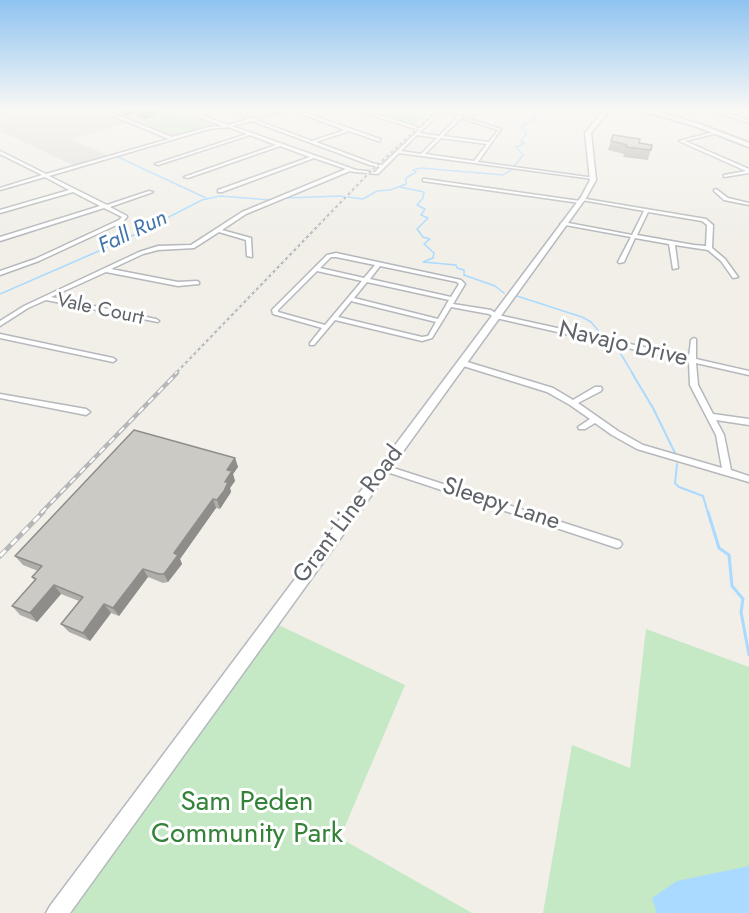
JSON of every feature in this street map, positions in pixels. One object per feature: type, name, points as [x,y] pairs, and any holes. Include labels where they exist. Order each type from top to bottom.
[{"type":"main road","points":[[590,153],[593,178]]},
{"type":"main road","name":"Grant Line Road","points":[[57,913],[581,201],[593,183],[593,178]]},
{"type":"street","points":[[0,273],[37,260],[124,219],[122,215],[1,153]]},
{"type":"street","points":[[0,189],[127,153]]},
{"type":"street","points":[[157,164],[193,153]]},
{"type":"street","points":[[186,177],[257,153]]},
{"type":"street","points":[[303,153],[350,169],[375,174],[396,153]]},
{"type":"street","points":[[343,153],[382,166]]},
{"type":"street","points":[[401,153],[593,178]]},
{"type":"street","points":[[421,156],[424,153]]},
{"type":"street","points":[[474,163],[483,153]]},
{"type":"street","points":[[707,153],[749,171]]},
{"type":"street","points":[[220,191],[313,156]]},
{"type":"street","points":[[0,324],[45,298],[149,250],[192,247],[239,216],[350,169]]},
{"type":"street","points":[[726,176],[749,171]]},
{"type":"street","points":[[425,180],[695,218],[710,225],[709,248]]},
{"type":"street","points":[[0,212],[73,190]]},
{"type":"street","points":[[716,190],[726,199],[749,204]]},
{"type":"street","points":[[0,239],[151,192]]},
{"type":"street","points":[[621,262],[647,210]]},
{"type":"street","points":[[563,224],[709,248],[723,260],[735,277]]},
{"type":"street","points":[[218,230],[249,239],[250,256]]},
{"type":"street","points":[[672,243],[675,268]]},
{"type":"street","points":[[326,327],[275,313],[275,310],[329,256],[336,255],[379,264],[459,281],[462,284],[430,337],[422,339],[334,318]]},
{"type":"street","points":[[312,344],[379,264]]},
{"type":"street","points":[[316,269],[495,315]]},
{"type":"street","points":[[105,270],[178,284],[197,283]]},
{"type":"street","name":"Vale Court","points":[[45,298],[156,321]]},
{"type":"street","points":[[349,299],[440,321]]},
{"type":"street","name":"Navajo Drive","points":[[495,315],[540,329],[749,373]]},
{"type":"street","points":[[0,336],[113,360]]},
{"type":"street","points":[[694,340],[692,361],[694,385],[724,446],[727,473]]},
{"type":"street","points":[[462,363],[534,383],[573,403],[615,434],[640,447],[749,479]]},
{"type":"street","points":[[573,403],[598,389]]},
{"type":"street","points":[[0,396],[86,412]]},
{"type":"street","points":[[710,416],[749,422]]},
{"type":"street","points":[[582,427],[596,419]]},
{"type":"street","name":"Sleepy Lane","points":[[384,468],[617,544]]},
{"type":"shaded area","points":[[46,153],[101,153],[109,156],[75,166]]},
{"type":"green space","name":"Sam Peden Community Park","points":[[270,621],[405,685],[340,838],[472,913],[64,913]]},
{"type":"green space","points":[[646,629],[749,667],[749,913],[543,913],[572,745],[630,768]]},
{"type":"water","points":[[749,866],[749,913],[657,913],[652,898],[677,881]]},
{"type":"building","points":[[134,430],[235,458],[227,470],[232,471],[225,482],[228,482],[224,491],[217,500],[213,499],[174,553],[178,555],[164,574],[143,569],[113,608],[104,604],[83,633],[61,624],[83,597],[54,585],[30,613],[12,606],[36,579],[32,577],[42,566],[15,556]]},
{"type":"waterway","name":"Fall Run","points":[[287,198],[340,196],[363,199],[377,191],[390,190],[406,184],[406,178],[416,172],[413,170],[421,168],[503,175],[512,169],[523,155],[521,153]]},
{"type":"waterway","points":[[118,157],[206,198]]},
{"type":"waterway","points":[[400,187],[424,192],[423,198],[417,205],[425,209],[421,215],[428,218],[417,229],[423,237],[430,239],[424,244],[434,253],[433,258],[423,262],[456,265],[457,268],[464,270],[464,275],[495,286],[504,293]]},
{"type":"waterway","name":"Fall Run","points":[[0,294],[124,240],[202,200],[220,196],[271,200]]},
{"type":"waterway","points":[[517,296],[582,317],[591,322],[602,335]]},
{"type":"waterway","points":[[616,346],[633,374]]},
{"type":"waterway","points":[[632,373],[653,408],[675,453]]},
{"type":"waterway","points":[[677,464],[675,483],[679,487],[703,496],[708,513]]},
{"type":"waterway","points":[[708,512],[719,548],[729,555],[732,586],[743,599],[741,612],[749,655]]},
{"type":"railway","points":[[175,374],[391,153]]},
{"type":"railway","points":[[41,513],[177,373]]},
{"type":"railway","points":[[0,556],[43,512]]}]
